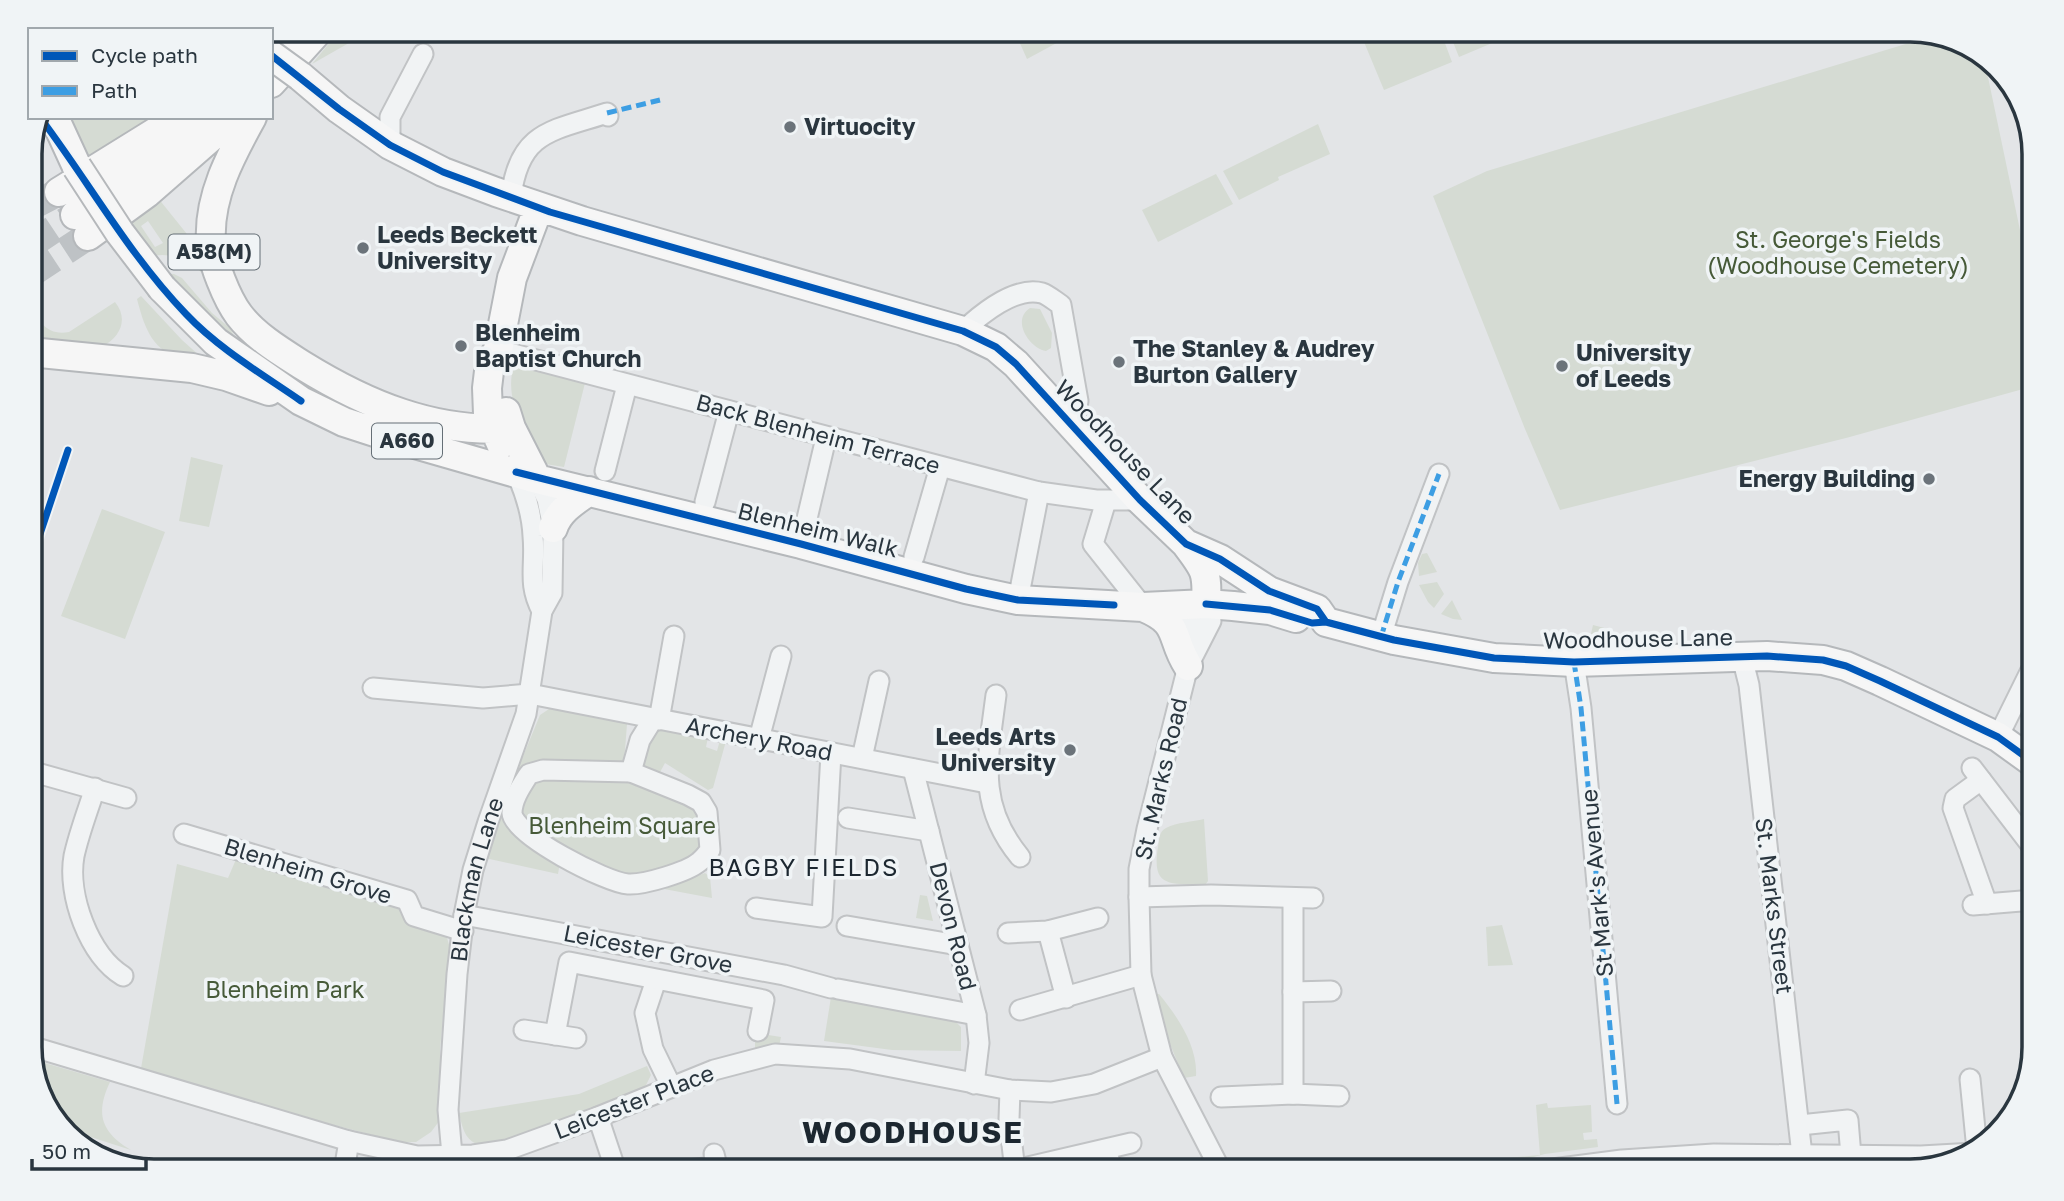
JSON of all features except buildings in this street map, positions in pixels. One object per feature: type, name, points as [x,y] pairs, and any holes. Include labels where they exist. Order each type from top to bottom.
[{"type":"highway","points":[[273,81],[308,42]]},
{"type":"highway","name":"Woodhouse Lane","points":[[273,56],[390,145],[443,172],[527,208],[963,331],[996,347],[1016,365],[1140,500],[1186,544],[1220,559],[1249,579],[1288,600],[1317,609],[1326,622],[1381,637],[1494,658],[1574,662],[1742,657],[1799,657],[1823,660],[1846,666],[1998,737],[2022,754]]},
{"type":"highway","name":"A660","points":[[55,119],[77,167],[121,233],[162,288],[216,342],[301,401],[344,422],[535,478]]},
{"type":"highway","points":[[59,192],[176,119]]},
{"type":"highway","points":[[197,119],[132,173],[82,225],[147,193],[232,119]]},
{"type":"highway","name":"A58(M)","points":[[240,316],[222,283],[211,242],[214,207],[220,184],[251,119]]},
{"type":"highway","points":[[527,208],[498,351],[490,363],[487,388],[488,414],[503,422],[518,425],[540,466],[535,478]]},
{"type":"highway","name":"A660","points":[[240,316],[276,349],[342,389],[402,414],[438,423],[503,422]]},
{"type":"highway","points":[[498,351],[505,368],[503,422]]},
{"type":"highway","points":[[42,353],[96,356],[192,368],[226,376],[301,401]]},
{"type":"highway","points":[[438,423],[471,411],[487,388]]},
{"type":"highway","name":"Blenheim Walk","points":[[535,478],[597,481],[801,544],[966,589],[1018,600],[1143,607],[1206,604],[1270,610],[1312,623],[1326,622]]},
{"type":"highway","points":[[553,528],[565,508],[597,481]]},
{"type":"highway","name":"A660","points":[[1186,544],[1204,568],[1208,583],[1206,604]]},
{"type":"highway","points":[[1206,604],[1217,586],[1227,580],[1249,579]]},
{"type":"highway","points":[[1143,607],[1160,614],[1170,623],[1176,636],[1177,649],[1188,666]]},
{"type":"highway","name":"Woodhouse Lane","points":[[1998,737],[2022,738]]},
{"type":"street","points":[[390,145],[390,117],[423,54]]},
{"type":"street","points":[[527,208],[512,177],[521,157],[536,140],[554,131],[607,113],[608,116]]},
{"type":"street","points":[[963,331],[978,316],[1014,296],[1029,292],[1044,293],[1061,305],[1078,401],[1074,427]]},
{"type":"street","name":"Back Blenheim Terrace","points":[[498,351],[1039,492],[1106,501],[1140,500]]},
{"type":"street","points":[[597,481],[627,384]]},
{"type":"street","points":[[705,502],[729,411]]},
{"type":"street","points":[[801,544],[826,438]]},
{"type":"street","points":[[914,557],[940,467]]},
{"type":"street","points":[[1381,637],[1398,582],[1439,474]]},
{"type":"street","name":"Blackman Lane","points":[[452,1155],[448,1110],[457,974],[473,870],[526,713],[542,611],[552,593],[553,528],[547,499],[535,478]]},
{"type":"street","name":"Blackman Lane","points":[[535,478],[526,494],[533,535],[533,595],[542,611]]},
{"type":"street","points":[[1018,600],[1039,492]]},
{"type":"street","points":[[1106,501],[1093,544],[1143,607]]},
{"type":"street","name":"St. Marks Road","points":[[1206,604],[1211,621],[1188,666],[1147,829],[1139,869],[1139,897],[1141,975],[1162,1057],[1214,1159]]},
{"type":"street","points":[[631,772],[640,740],[656,720],[674,636]]},
{"type":"street","points":[[759,739],[781,656]]},
{"type":"street","name":"St. Marks Street","points":[[1742,657],[1749,685],[1763,824],[1778,925],[1802,1155]]},
{"type":"street","name":"St Mark's Avenue","points":[[1574,662],[1581,708],[1617,1104]]},
{"type":"street","points":[[862,758],[879,681]]},
{"type":"street","name":"Archery Road","points":[[373,688],[483,698],[530,694],[987,783]]},
{"type":"street","points":[[1998,737],[2022,688]]},
{"type":"street","points":[[996,695],[987,783],[1005,839],[1020,857]]},
{"type":"street","points":[[756,908],[822,917],[831,753]]},
{"type":"street","name":"Devon Road","points":[[913,769],[976,1015],[979,1044],[974,1084]]},
{"type":"street","points":[[543,770],[631,772],[701,802],[707,812],[710,850],[698,864],[670,876],[627,884],[592,872],[562,856],[523,830],[515,821],[512,813],[517,795],[529,774],[543,770]]},
{"type":"street","points":[[42,774],[125,798]]},
{"type":"street","points":[[2022,833],[1977,774],[1955,799],[1953,808],[1980,904],[2022,901]]},
{"type":"street","points":[[95,788],[74,858],[73,879],[79,908],[92,939],[111,969],[123,976]]},
{"type":"street","points":[[848,818],[929,831]]},
{"type":"street","name":"Blenheim Grove","points":[[184,834],[407,900],[414,916],[464,923]]},
{"type":"street","points":[[1139,897],[1211,895],[1303,898],[1293,992],[1293,1094]]},
{"type":"street","points":[[1009,933],[1048,931],[1098,918]]},
{"type":"street","name":"Leicester Grove","points":[[464,923],[784,975],[835,988],[976,1015]]},
{"type":"street","points":[[847,926],[958,945]]},
{"type":"street","points":[[1048,931],[1066,998]]},
{"type":"street","points":[[555,1035],[569,962],[764,1000],[758,1031]]},
{"type":"street","points":[[1020,1010],[1141,975]]},
{"type":"street","points":[[656,980],[645,1013],[653,1049],[671,1086]]},
{"type":"street","points":[[1293,992],[1331,991]]},
{"type":"street","points":[[524,1030],[576,1038]]},
{"type":"street","name":"Leicester Place","points":[[42,1050],[349,1141],[417,1156],[473,1155],[507,1150],[714,1070],[775,1054],[850,1059],[1010,1090],[1052,1092],[1094,1084],[1162,1057]]},
{"type":"street","points":[[1969,1079],[1975,1138]]},
{"type":"street","points":[[1010,1090],[1009,1119],[1014,1159]]},
{"type":"street","points":[[1221,1097],[1293,1094],[1339,1096]]},
{"type":"street","points":[[598,1117],[612,1159]]},
{"type":"street","points":[[1800,1125],[1848,1120],[1851,1156]]},
{"type":"street","points":[[346,1159],[349,1141]]},
{"type":"street","points":[[1065,1159],[1131,1143]]},
{"type":"street","points":[[1106,1150],[1109,1159]]},
{"type":"street","points":[[714,1154],[715,1159]]},
{"type":"street","points":[[1637,1159],[1714,1154],[1941,1154]]},
{"type":"green space","points":[[330,42],[348,42],[349,43],[312,64]]},
{"type":"green space","points":[[1019,42],[1058,42],[1027,59]]},
{"type":"green space","points":[[1364,42],[1444,42],[1452,62],[1384,90]]},
{"type":"green space","points":[[1453,42],[1495,42],[1459,57]]},
{"type":"green space","name":"St. George's Fields (Woodhouse Cemetery)","points":[[1912,42],[1953,51],[1987,73],[2022,240],[2022,389],[1846,438],[1560,510],[1433,196],[1487,171]]},
{"type":"green space","points":[[65,119],[155,119],[92,165]]},
{"type":"green space","points":[[1318,124],[1330,154],[1278,177],[1279,180],[1239,200],[1223,171]]},
{"type":"green space","points":[[1216,174],[1233,204],[1158,242],[1142,210]]},
{"type":"green space","points":[[158,198],[203,254],[207,278],[195,267],[176,257],[153,256],[129,220]],"holes":[[[148,221],[163,243],[155,247],[141,226]]]},
{"type":"green space","points":[[162,273],[182,278],[212,313],[230,328],[235,338],[252,356]]},
{"type":"green space","points":[[141,296],[201,357],[181,357],[169,353],[155,342],[145,326],[139,308],[137,299]]},
{"type":"green space","points":[[115,302],[119,308],[121,327],[114,338],[103,346],[42,343],[42,323],[55,332],[69,332]]},
{"type":"green space","points":[[1030,308],[1040,309],[1052,333],[1051,348],[1046,351],[1034,345],[1024,333],[1022,319]]},
{"type":"green space","points":[[514,366],[587,375],[564,467],[539,463],[522,428],[514,403],[511,378]]},
{"type":"green space","points":[[191,457],[223,465],[209,527],[179,521]]},
{"type":"green space","points":[[102,509],[165,532],[125,639],[61,616]]},
{"type":"green space","points":[[1427,553],[1437,572],[1419,576],[1418,563],[1422,554]]},
{"type":"green space","points":[[1437,582],[1444,594],[1434,608],[1419,585]]},
{"type":"green space","points":[[1452,600],[1462,620],[1441,614]]},
{"type":"green space","points":[[1593,625],[1612,630],[1611,639],[1590,638]]},
{"type":"green space","points":[[555,705],[621,717],[627,724],[624,763],[548,764],[511,813],[561,857],[558,874],[485,858],[501,810],[540,715]]},
{"type":"green space","points":[[652,723],[708,737],[706,747],[717,751],[720,740],[726,741],[713,788],[708,790],[665,763],[659,774],[639,772]]},
{"type":"green space","name":"Blenheim Square","points":[[609,772],[687,796],[709,833],[697,862],[627,882],[524,829],[518,796],[530,775]]},
{"type":"green space","points":[[1204,819],[1208,881],[1205,885],[1166,881],[1161,877],[1157,861],[1162,831],[1175,824]]},
{"type":"green space","name":"Blenheim Park","points":[[237,857],[406,903],[445,931],[450,948],[440,1049],[440,1120],[431,1132],[416,1142],[399,1142],[140,1074],[177,864],[228,878]]},
{"type":"green space","points":[[705,873],[710,877],[712,898],[664,889]]},
{"type":"green space","points":[[920,895],[927,896],[933,921],[916,918]]},
{"type":"green space","points":[[1502,925],[1513,965],[1488,966],[1486,927]]},
{"type":"green space","points":[[1156,994],[1166,1003],[1185,1032],[1194,1054],[1196,1076],[1184,1078],[1163,1027]]},
{"type":"green space","points":[[831,997],[956,1022],[961,1027],[961,1051],[892,1050],[824,1041]]},
{"type":"green space","points":[[755,1033],[781,1037],[779,1046],[755,1050]]},
{"type":"green space","points":[[43,1063],[110,1082],[103,1104],[104,1121],[113,1136],[131,1150],[85,1135],[75,1126],[54,1097]]},
{"type":"green space","points":[[647,1066],[651,1075],[646,1085],[638,1091],[531,1134],[490,1145],[477,1144],[469,1139],[463,1127],[459,1113],[579,1094]]},
{"type":"green space","points":[[1547,1103],[1548,1108],[1591,1105],[1592,1132],[1583,1133],[1584,1140],[1597,1139],[1598,1147],[1526,1159],[1496,1159],[1540,1155],[1536,1105]]},
{"type":"tunnel","points":[[42,201],[59,192]]},
{"type":"tunnel","points":[[42,237],[75,215]]},
{"type":"tunnel","points":[[42,266],[88,236]]},
{"type":"marked path","points":[[607,113],[660,100]]},
{"type":"marked path","points":[[1381,637],[1398,582],[1439,474]]},
{"type":"marked path","points":[[1574,662],[1581,708],[1617,1104]]},
{"type":"cycle path","points":[[273,57],[390,145],[443,172],[550,212],[963,331],[996,347],[1016,364],[1140,500],[1186,544],[1220,559],[1269,591],[1317,609],[1326,622],[1394,640],[1494,658],[1574,662],[1767,656],[1823,660],[1846,666],[1880,681],[1998,737],[2022,754]]},
{"type":"cycle path","points":[[46,125],[128,244],[186,314],[227,350],[301,401]]},
{"type":"cycle path","points":[[42,528],[68,450]]},
{"type":"cycle path","points":[[516,472],[966,589],[1018,600],[1114,605]]},
{"type":"cycle path","points":[[1206,604],[1270,610],[1312,623],[1326,622]]},
{"type":"place","name":"Virtuocity","points":[[790,127]]},
{"type":"place","name":"Leeds Beckett University","points":[[363,248]]},
{"type":"place","name":"Blenheim Baptist Church","points":[[461,346]]},
{"type":"place","name":"The Stanley & Audrey Burton Gallery","points":[[1119,362]]},
{"type":"place","name":"University of Leeds","points":[[1562,366]]},
{"type":"place","name":"Energy Building","points":[[1929,479]]},
{"type":"place","name":"Leeds Arts University","points":[[1070,750]]},
{"type":"district","name":"BAGBY FIELDS","points":[[804,868]]},
{"type":"district","name":"WOODHOUSE","points":[[913,1133]]}]
